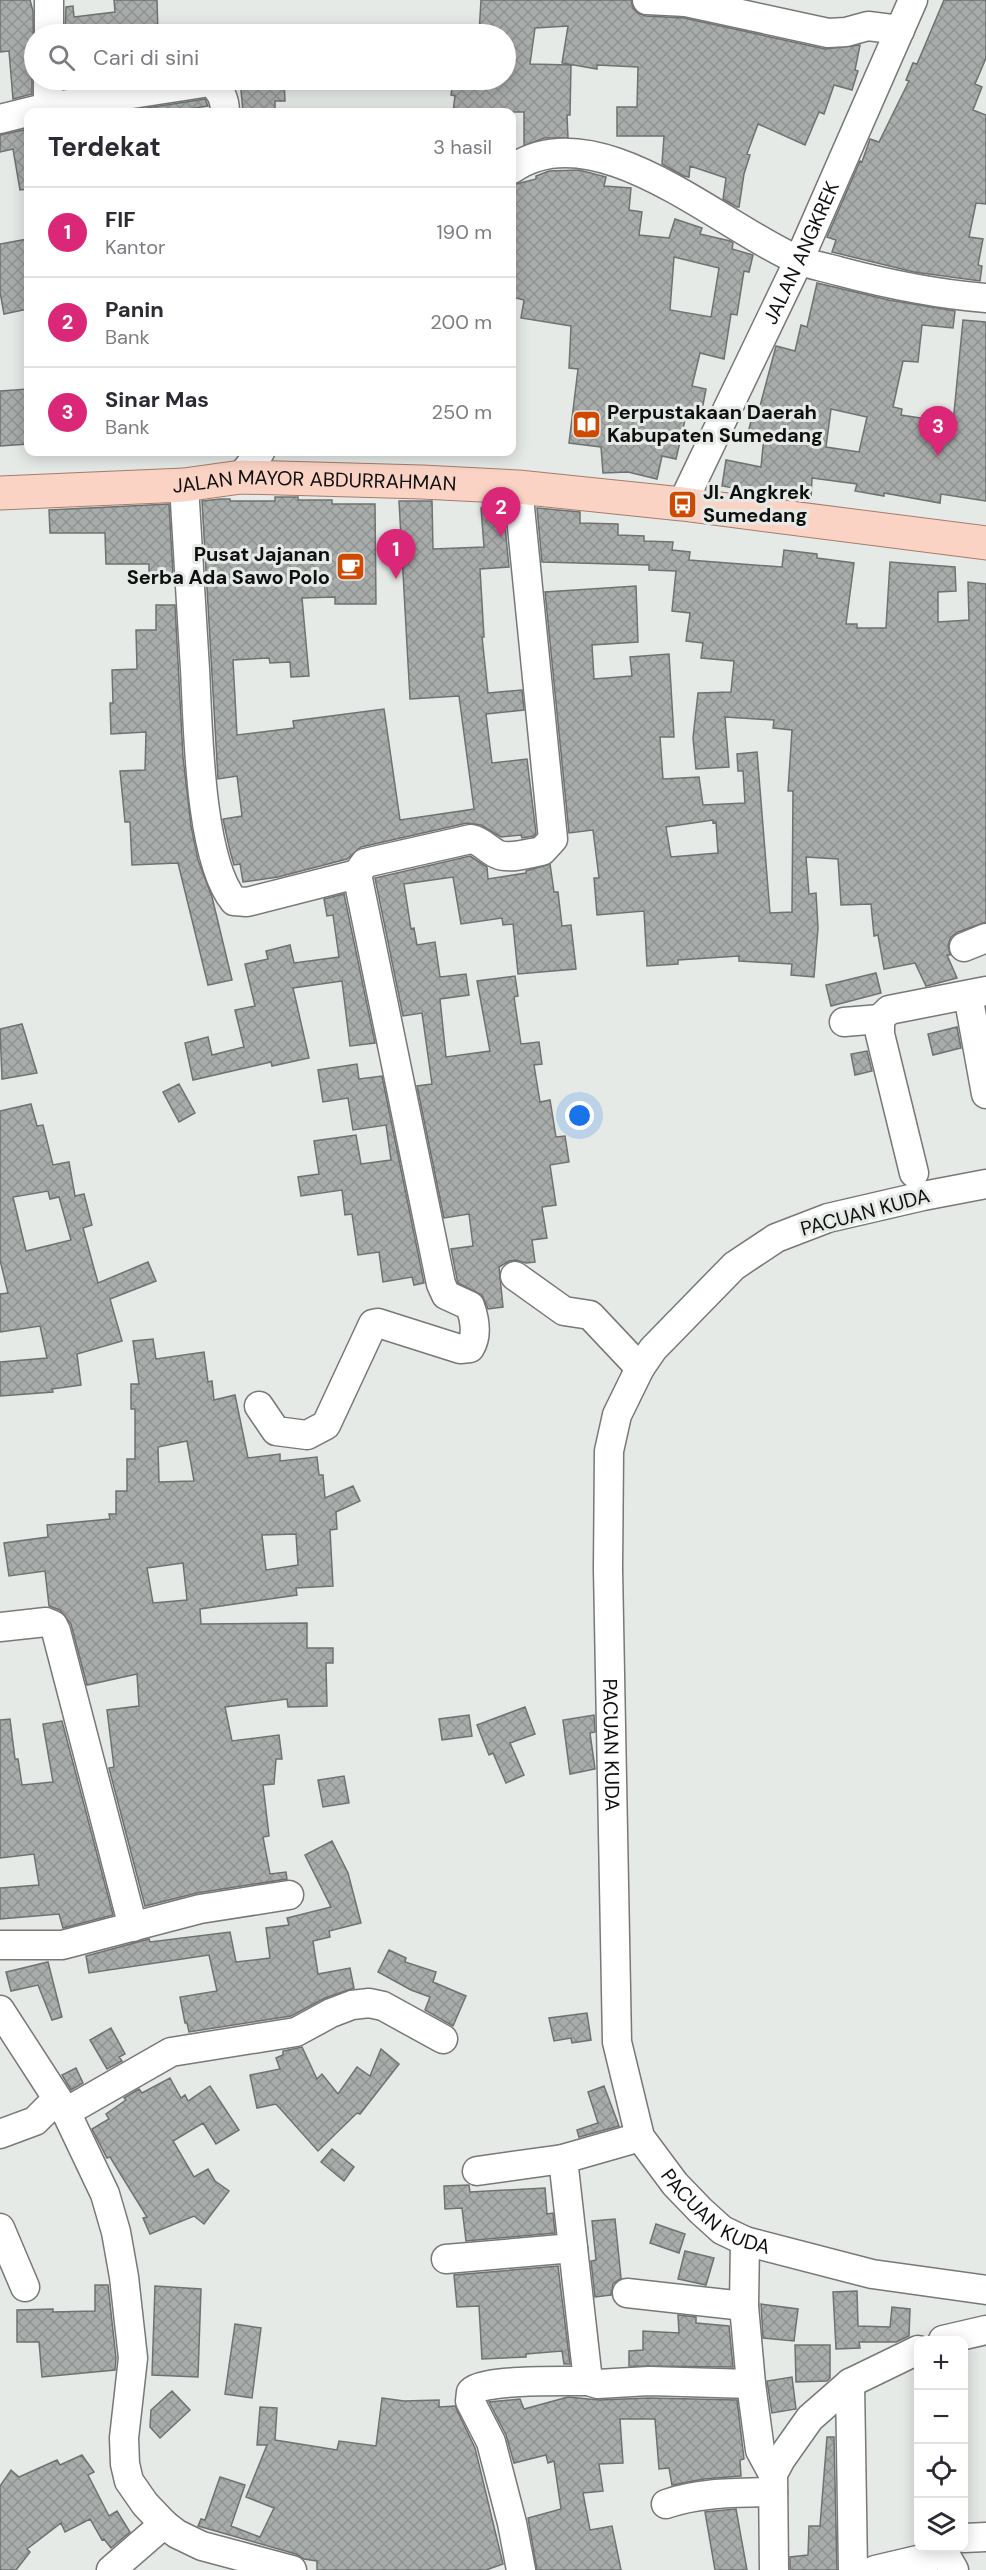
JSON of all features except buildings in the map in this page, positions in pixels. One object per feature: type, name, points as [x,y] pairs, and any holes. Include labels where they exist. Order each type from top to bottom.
[{"type":"main road","name":"JALAN MAYOR ABDURRAHMAN","points":[[0,493],[184,485],[250,464],[518,487],[682,504],[986,543]]},
{"type":"street","points":[[49,0],[49,24]]},
{"type":"street","points":[[647,0],[686,1],[828,33],[846,32],[868,26],[900,30]]},
{"type":"street","name":"JALAN ANGKREK","points":[[682,504],[799,260],[913,0]]},
{"type":"street","points":[[31,108],[51,101],[143,90]]},
{"type":"street","points":[[220,90],[225,101],[225,108]]},
{"type":"street","points":[[0,119],[24,111]]},
{"type":"street","points":[[516,166],[525,159],[566,153],[598,157],[658,179],[755,238],[799,260],[888,285],[986,298]]},
{"type":"street","points":[[184,485],[201,784],[217,869],[234,902],[247,902],[357,874],[365,863],[471,839],[479,841],[496,854],[506,856],[542,851],[553,839],[518,487]]},
{"type":"street","points":[[259,1406],[276,1431],[307,1435],[326,1425],[373,1324],[378,1323],[460,1349],[470,1348],[475,1336],[474,1318],[470,1306],[446,1295],[441,1284],[357,874]]},
{"type":"street","points":[[843,1022],[880,1018],[889,1010],[977,993],[986,1094]]},
{"type":"street","points":[[880,1018],[880,1034],[914,1173]]},
{"type":"street","name":"PACUAN KUDA","points":[[986,1184],[828,1218],[776,1238],[734,1266],[653,1349],[640,1368],[617,1415],[609,1451],[608,1569],[617,2042],[640,2137],[675,2184],[701,2211],[722,2230],[745,2241],[872,2274],[986,2290]]},
{"type":"street","points":[[515,1276],[564,1311],[590,1315],[640,1368]]},
{"type":"street","points":[[0,1627],[46,1622],[53,1625],[56,1631],[133,1927]]},
{"type":"street","points":[[0,1945],[62,1945],[200,1909],[289,1895]]},
{"type":"street","points":[[0,2134],[35,2121],[171,2052],[296,2032],[331,2013],[352,2005],[369,2003],[383,2006],[443,2039]]},
{"type":"street","points":[[0,2010],[62,2106],[105,2194],[116,2232],[124,2277],[133,2358],[124,2438],[125,2464],[129,2481],[145,2504],[177,2534],[202,2546],[292,2570]]},
{"type":"street","points":[[477,2171],[563,2159],[640,2137]]},
{"type":"street","points":[[563,2159],[588,2381]]},
{"type":"street","points":[[0,2228],[25,2287]]},
{"type":"street","points":[[745,2241],[744,2306],[751,2384],[760,2450],[773,2483]]},
{"type":"street","points":[[446,2259],[573,2248]]},
{"type":"street","points":[[627,2293],[744,2306]]},
{"type":"street","points":[[960,2336],[986,2330]]},
{"type":"street","points":[[774,2570],[773,2483],[781,2459],[810,2418],[850,2383],[914,2352]]},
{"type":"street","points":[[521,2570],[496,2461],[489,2437],[470,2401],[471,2392],[478,2387],[510,2382],[588,2381],[598,2384],[649,2381],[751,2384]]},
{"type":"street","points":[[850,2383],[853,2570]]},
{"type":"street","points":[[666,2504],[683,2498],[773,2483]]},
{"type":"street","points":[[111,2570],[164,2524]]},
{"type":"street","points":[[875,2570],[953,2553],[986,2537]]},
{"type":"place","name":"Perpustakaan Daerah Kabupaten Sumedang","points":[[586,424]]},
{"type":"place","name":"Sinar Mas","points":[[938,456]]},
{"type":"place","name":"Jl. Angkrek Sumedang","points":[[682,504]]},
{"type":"place","name":"Panin","points":[[501,537]]},
{"type":"place","name":"Pusat Jajanan Serba Ada Sawo Polo","points":[[351,566]]},
{"type":"place","name":"FIF","points":[[396,579]]}]
